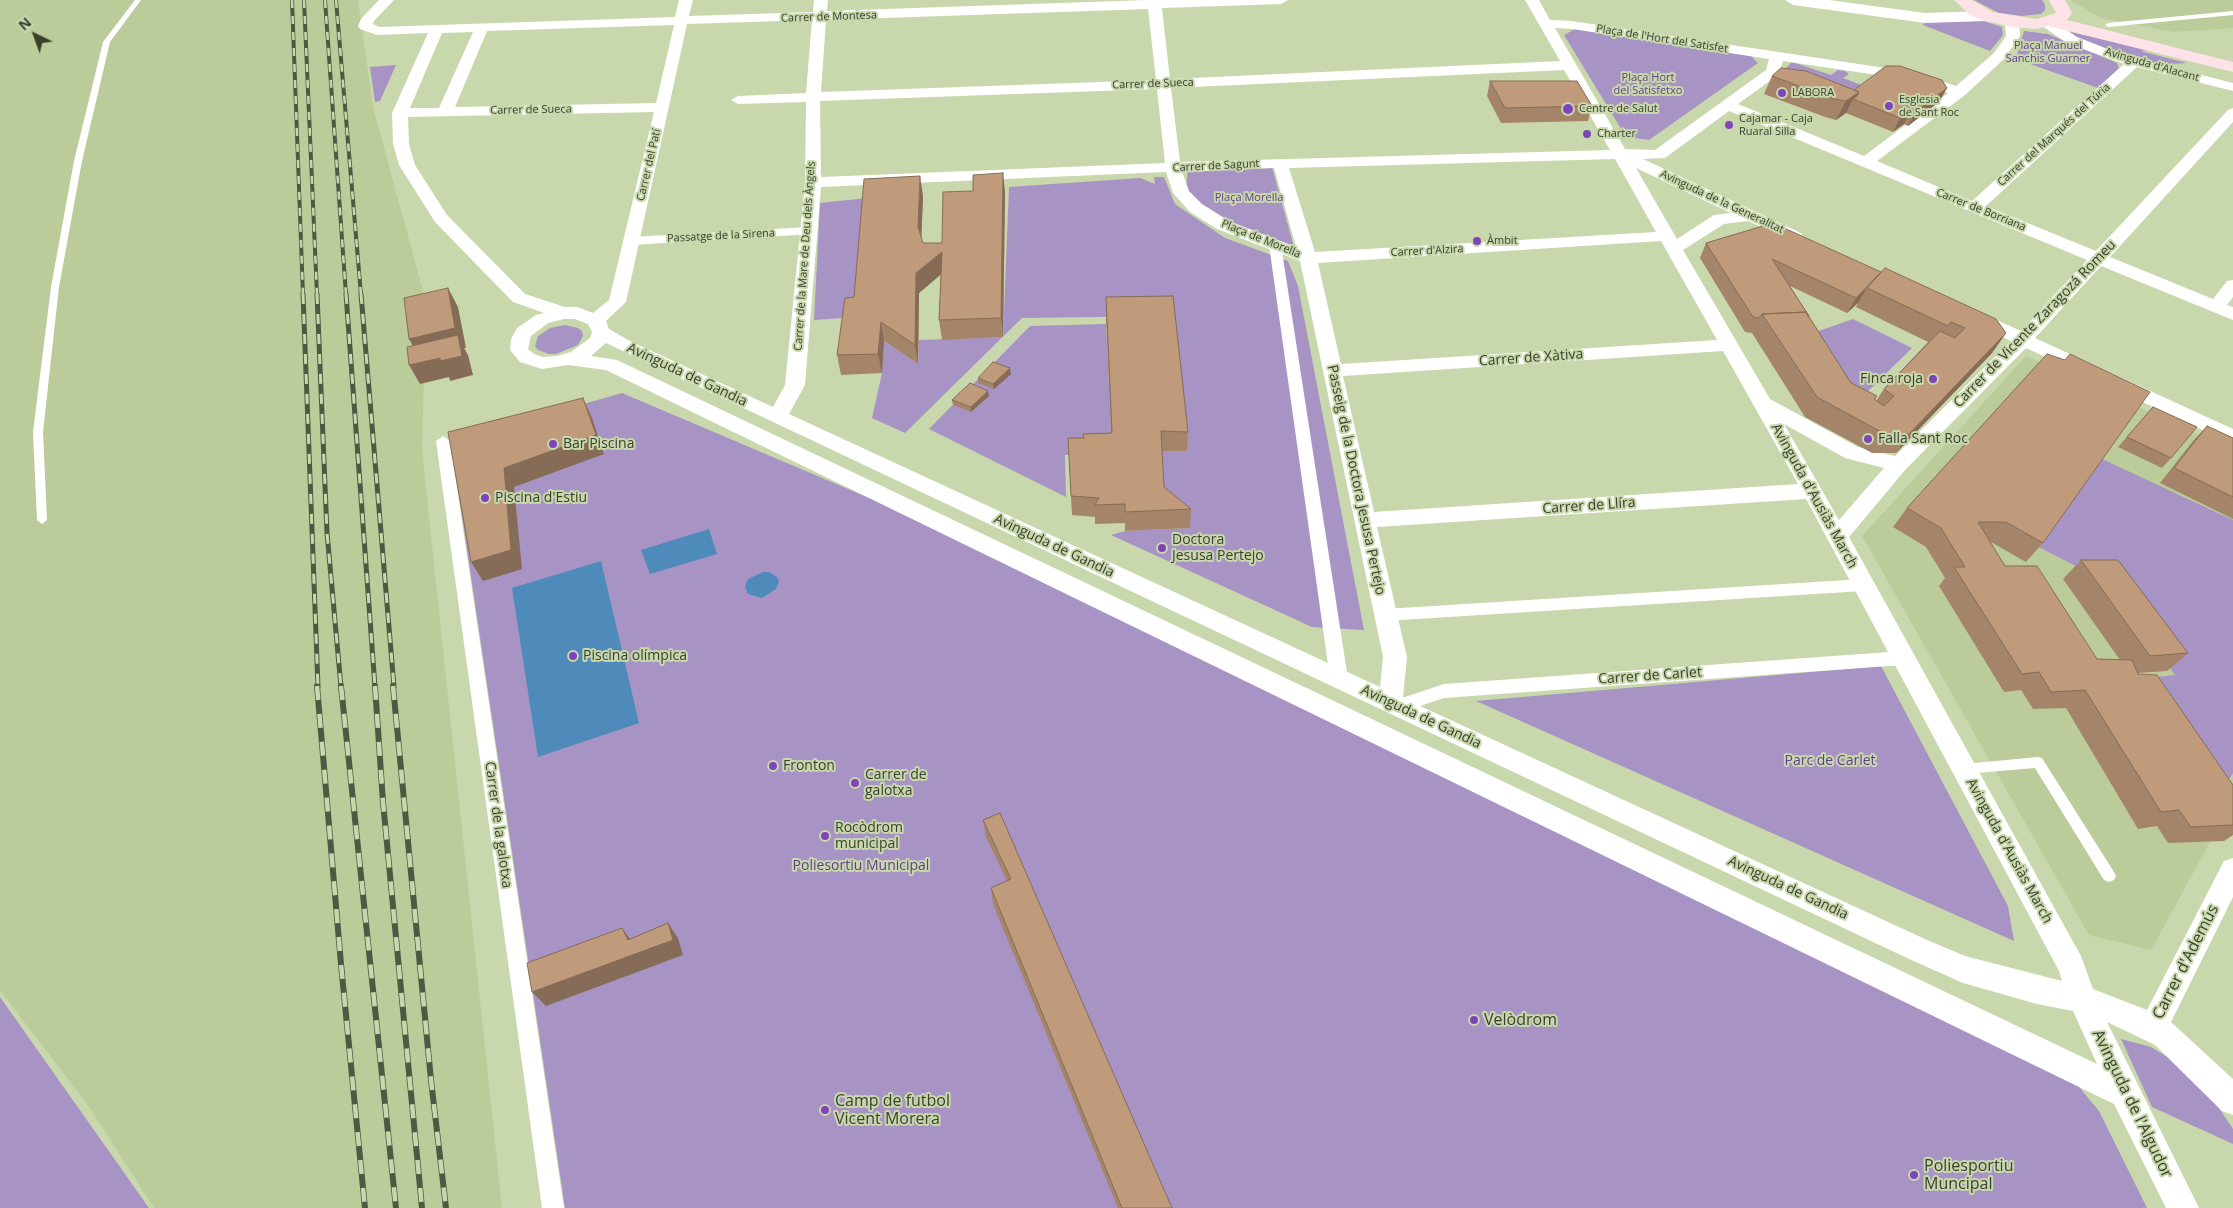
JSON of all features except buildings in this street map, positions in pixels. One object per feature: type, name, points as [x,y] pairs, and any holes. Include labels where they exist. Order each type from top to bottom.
[{"type":"main road","points":[[1962,0],[1987,16],[2012,22],[2050,23],[2064,14],[2060,4]]},
{"type":"main road","name":"Avinguda d'Alacant","points":[[2060,4],[2108,25],[2233,57]]},
{"type":"main road","name":"Avinguda d'Alacant","points":[[2050,23],[2233,67]]},
{"type":"street","name":"Carrer de Montesa","points":[[387,0],[368,19],[365,26],[377,31],[1281,0]]},
{"type":"street","name":"Carrer del Patí","points":[[598,326],[617,302],[686,0]]},
{"type":"street","name":"Carrer de la Mare de Deu dels Àngels","points":[[778,417],[795,385],[813,182],[813,97],[821,0]]},
{"type":"street","name":"Avinguda d'Ausiàs March","points":[[1532,0],[1838,536],[2071,966],[2082,999]]},
{"type":"street","points":[[1793,0],[1925,18],[1987,16]]},
{"type":"street","name":"Plaça de Morella","points":[[1154,3],[1173,168],[1181,193],[1196,208],[1223,224],[1308,258]]},
{"type":"street","points":[[1866,162],[1960,92],[1999,56],[2013,36],[2012,22]]},
{"type":"street","name":"Avinguda d'Alacant","points":[[2050,23],[2072,40],[2134,62],[2233,87]]},
{"type":"street","name":"Plaça de l'Hort del Satisfet","points":[[1546,24],[1572,25],[1912,76],[1960,92]]},
{"type":"street","points":[[445,112],[482,27]]},
{"type":"street","points":[[436,28],[400,114],[401,144],[407,165],[427,198],[464,244],[518,298],[564,313]]},
{"type":"street","points":[[1620,154],[1659,155],[1729,106],[1773,72],[1777,57]]},
{"type":"street","name":"Carrer del Marqués del Túria","points":[[1974,207],[2134,62]]},
{"type":"street","points":[[2183,75],[2188,68],[2214,62]]},
{"type":"street","name":"Carrer de Sueca","points":[[738,100],[1163,84],[1569,65]]},
{"type":"street","points":[[1773,72],[1791,79]]},
{"type":"street","name":"Carrer de Borriana","points":[[1729,106],[2233,314]]},
{"type":"street","name":"Carrer de Sueca","points":[[400,114],[662,107]]},
{"type":"street","name":"Carrer de Vicente Zaragozá Romeu","points":[[1838,536],[1900,464],[2024,339],[2233,113]]},
{"type":"street","name":"Carrer de Sagunt","points":[[813,182],[1280,163],[1620,154]]},
{"type":"street","name":"Avinguda de la Generalitat","points":[[1620,154],[1749,216],[1811,243]]},
{"type":"street","name":"Plaça de Morella","points":[[1280,163],[1308,258]]},
{"type":"street","points":[[1670,242],[1720,220],[1749,216]]},
{"type":"street","name":"Passatge de la Sirena","points":[[632,241],[809,231]]},
{"type":"street","name":"Carrer d'Alzira","points":[[1308,258],[1670,242]]},
{"type":"street","points":[[1275,245],[1339,679]]},
{"type":"street","name":"Passeig de la Doctora Jesusa Pertejo","points":[[1308,258],[1395,657],[1395,704]]},
{"type":"street","points":[[2216,307],[2233,285]]},
{"type":"street","points":[[518,298],[524,332]]},
{"type":"street","points":[[1962,311],[2233,437]]},
{"type":"street","points":[[564,313],[578,313],[598,326],[598,341],[589,350],[568,359],[542,363],[527,358],[519,350],[520,339],[524,332],[542,319],[564,313]]},
{"type":"street","name":"Avinguda de Gandia","points":[[598,326],[623,345],[1963,969],[2037,990],[2082,999],[2128,1015],[2165,1035],[2233,1100]]},
{"type":"street","name":"Carrer de Xàtiva","points":[[1332,371],[1729,345]]},
{"type":"street","name":"Avinguda de Gandia","points":[[568,359],[610,364],[2125,1093]]},
{"type":"street","points":[[1763,404],[1852,453],[1900,464]]},
{"type":"street","name":"Carrer de la galotxa","points":[[443,441],[553,1208]]},
{"type":"street","name":"Carrer de Llíra","points":[[1365,520],[1812,492]]},
{"type":"street","points":[[1385,615],[1863,585]]},
{"type":"street","name":"Carrer de Carlet","points":[[1395,704],[1444,691],[1903,658]]},
{"type":"street","name":"Carrer d'Ademús","points":[[2153,1028],[2233,870]]},
{"type":"street","name":"Avinguda de l'Algudor","points":[[2082,999],[2125,1093],[2182,1208]]},
{"type":"lane","points":[[42,520],[38,432],[56,277],[78,161],[106,42],[138,0]]},
{"type":"lane","points":[[2108,25],[2233,13]]},
{"type":"lane","points":[[1964,770],[2038,762],[2109,876]]},
{"type":"shaded area","points":[[0,0],[358,0],[373,107],[426,302],[422,450],[502,1208],[154,1208],[90,1108],[0,990]]},
{"type":"shaded area","points":[[2070,0],[2233,0],[2233,28],[2174,32],[2101,18]]},
{"type":"shaded area","points":[[2026,356],[2233,450],[2233,800],[2151,950],[2089,935],[1862,536]]},
{"type":"green space","points":[[1974,0],[2042,0],[2045,10],[2041,14],[2022,16],[1999,13]]},
{"type":"green space","points":[[1977,19],[2002,27],[2003,35],[1990,51],[1923,25],[1926,21]]},
{"type":"green space","name":"Plaça Hort del Satisfetxo","points":[[1577,28],[1751,56],[1758,63],[1649,140],[1626,137],[1564,35]]},
{"type":"green space","points":[[2058,29],[2151,50],[2140,51],[2187,63],[2156,65],[2117,54]]},
{"type":"green space","name":"Plaça Manuel Sanchis Guarner","points":[[2024,31],[2048,34],[2117,63],[2119,68],[2098,88],[2016,59]]},
{"type":"green space","points":[[1792,62],[1831,75],[1838,70],[1845,71],[1849,74],[1843,78],[1867,87],[1841,106],[1785,69]]},
{"type":"green space","points":[[396,65],[380,101],[375,102],[370,67]]},
{"type":"green space","name":"Plaça Morella","points":[[1272,167],[1294,247],[1237,225],[1199,206],[1186,190],[1188,169]]},
{"type":"green space","points":[[1154,177],[1164,177],[1175,204],[1225,238],[1288,261],[1298,286],[1364,630],[1312,627],[1111,535],[1125,531],[1189,528],[1163,506],[1161,451],[1187,451],[1172,316],[1022,318],[1003,337],[1009,187],[1140,178],[1155,184]]},
{"type":"green space","points":[[867,198],[858,317],[814,320],[820,203]]},
{"type":"green space","points":[[1853,319],[1912,348],[1856,403],[1807,335]]},
{"type":"green space","points":[[1106,324],[1112,452],[1065,455],[1066,497],[929,429],[1030,326]]},
{"type":"green space","points":[[565,325],[582,331],[583,336],[578,345],[556,354],[549,354],[538,350],[535,346],[538,336],[550,328]]},
{"type":"green space","points":[[1003,337],[905,433],[872,418],[882,373],[884,341],[918,364],[919,340]]},
{"type":"green space","name":"Poliesortiu Municipal","points":[[622,393],[1046,573],[2056,1059],[2099,1111],[2147,1208],[565,1208],[451,442]]},
{"type":"green space","points":[[2100,458],[2233,520],[2233,773],[2216,800],[2132,680],[2175,675],[2108,583],[2037,546]]},
{"type":"green space","name":"Parc de Carlet","points":[[1881,666],[2008,906],[2014,941],[1476,701]]},
{"type":"green space","points":[[0,997],[149,1208],[0,1208]]},
{"type":"green space","points":[[2121,1039],[2151,1047],[2171,1059],[2215,1102],[2233,1129],[2233,1144],[2152,1107]]},
{"type":"water","points":[[709,529],[717,554],[650,574],[641,550]]},
{"type":"water","name":"Piscina olímpica","points":[[601,561],[639,723],[538,757],[512,588]]},
{"type":"water","points":[[763,572],[769,572],[777,577],[779,581],[776,589],[762,598],[748,594],[745,587],[748,579]]},
{"type":"railway","points":[[292,0],[303,295]]},
{"type":"railway","points":[[304,0],[317,295]]},
{"type":"railway","points":[[325,0],[346,295]]},
{"type":"railway","points":[[336,0],[361,295]]},
{"type":"railway","points":[[303,294],[318,687]]},
{"type":"railway","points":[[317,294],[327,533],[341,687]]},
{"type":"railway","points":[[346,294],[375,687]]},
{"type":"railway","points":[[361,294],[394,687]]},
{"type":"railway","points":[[317,686],[341,964],[365,1208]]},
{"type":"railway","points":[[341,686],[396,1208]]},
{"type":"railway","points":[[375,686],[383,802],[422,1208]]},
{"type":"railway","points":[[393,686],[431,1080],[446,1208]]},
{"type":"place","name":"LABORA","points":[[1782,93]]},
{"type":"place","name":"Esglesia de Sant Roc","points":[[1889,106]]},
{"type":"place","name":"Centre de Salut","points":[[1568,109]]},
{"type":"place","name":"Cajamar - Caja Ruaral Silla","points":[[1729,125]]},
{"type":"place","name":"Charter","points":[[1587,134]]},
{"type":"place","name":"Àmbit","points":[[1477,241]]},
{"type":"place","name":"Finca roja","points":[[1933,379]]},
{"type":"place","name":"Falla Sant Roc","points":[[1868,439]]},
{"type":"place","name":"Bar Piscina","points":[[553,444]]},
{"type":"place","name":"Piscina d'Estiu","points":[[485,498]]},
{"type":"place","name":"Doctora Jesusa Pertejo","points":[[1162,548]]},
{"type":"place","name":"Piscina olímpica","points":[[573,656]]},
{"type":"place","name":"Fronton","points":[[773,766]]},
{"type":"place","name":"Carrer de galotxa","points":[[855,783]]},
{"type":"place","name":"Rocòdrom municipal","points":[[825,836]]},
{"type":"place","name":"Velòdrom","points":[[1474,1020]]},
{"type":"place","name":"Camp de futbol Vicent Morera","points":[[825,1110]]},
{"type":"place","name":"Poliesportiu Muncipal","points":[[1914,1175]]}]
